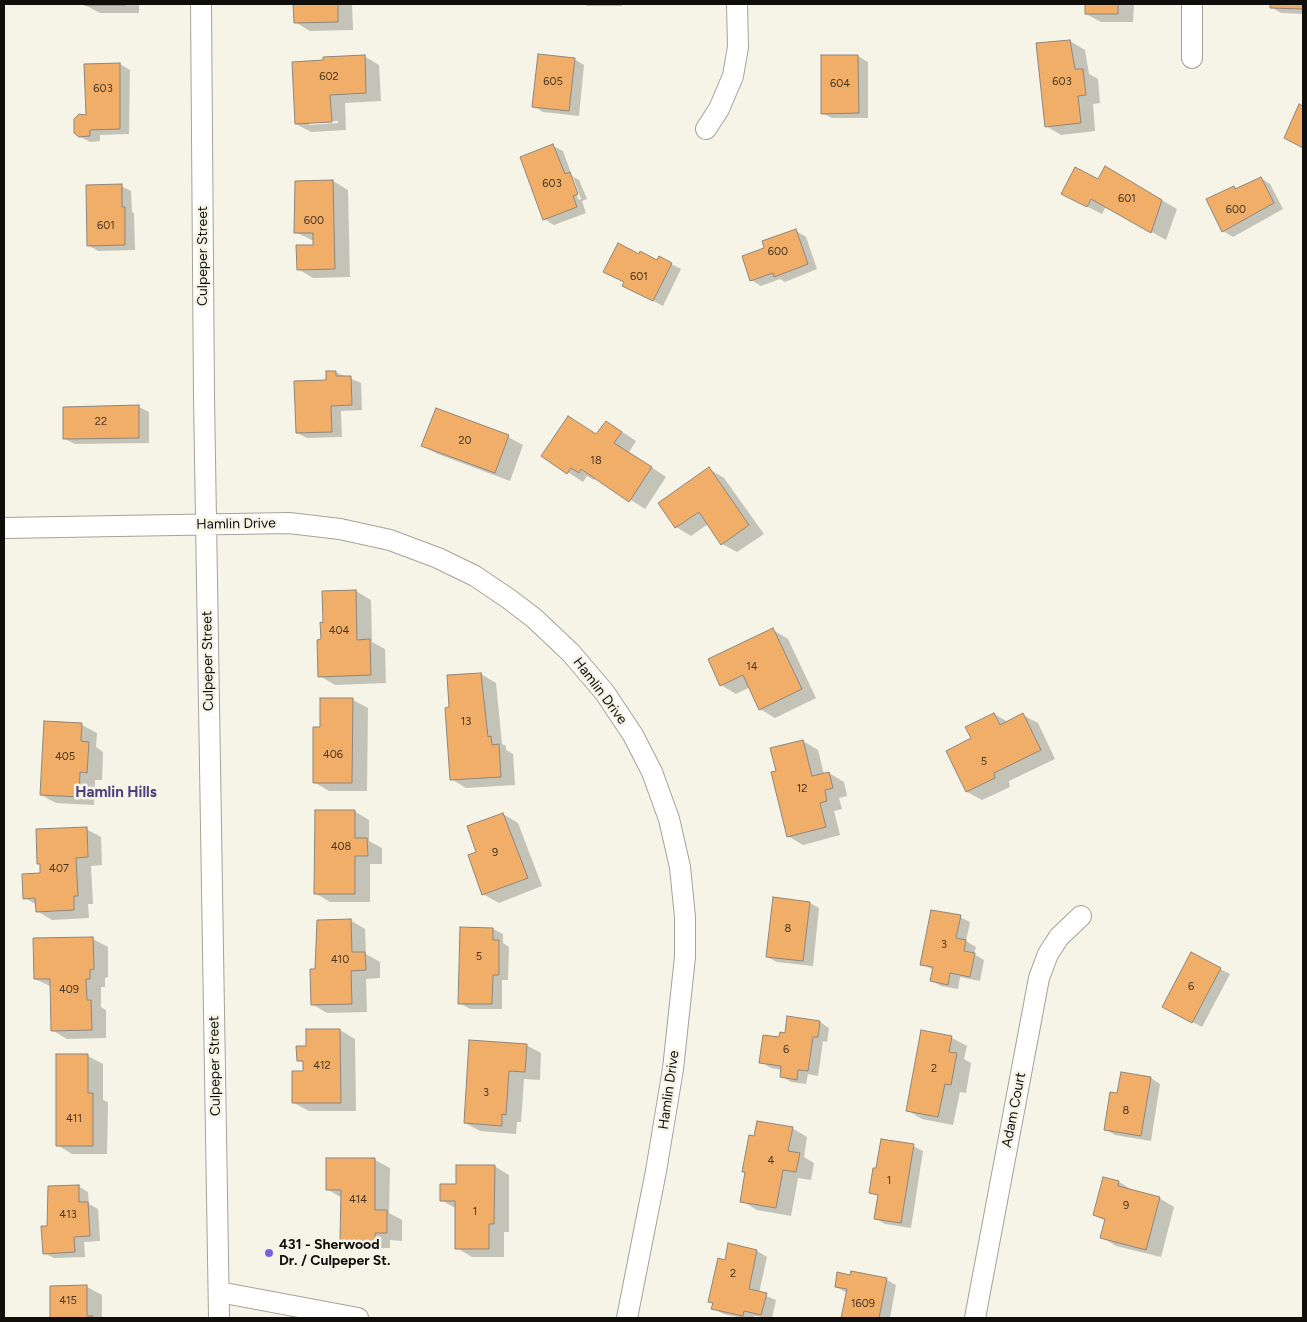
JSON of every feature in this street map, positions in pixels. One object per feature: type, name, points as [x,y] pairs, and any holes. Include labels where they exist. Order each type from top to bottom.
[{"type":"street","name":"Culpeper Street","points":[[201,4],[206,524],[219,1318]]},
{"type":"street","points":[[706,129],[719,110],[733,76],[738,47],[737,4]]},
{"type":"street","points":[[1192,4],[1192,58]]},
{"type":"street","name":"Hamlin Drive","points":[[4,528],[289,523],[340,529],[390,540],[438,558],[475,576],[534,618],[571,653],[605,693],[637,743],[652,772],[669,819],[680,867],[685,916],[684,956],[673,1069],[656,1170],[627,1318]]},
{"type":"street","name":"Adam Court","points":[[976,1318],[1039,978],[1048,954],[1059,937],[1081,916]]},
{"type":"street","points":[[219,1292],[358,1318]]},
{"type":"building","points":[[125,4],[125,5],[84,5]]},
{"type":"building","points":[[293,4],[338,4],[338,22],[294,23]]},
{"type":"building","points":[[1085,4],[1118,4],[1118,14],[1085,14]]},
{"type":"building","points":[[1270,4],[1303,4],[1303,9],[1270,8]]},
{"type":"building","points":[[1070,40],[1075,69],[1083,69],[1086,95],[1078,96],[1081,123],[1045,127],[1036,43]]},
{"type":"building","points":[[538,54],[575,58],[569,111],[532,107]]},
{"type":"building","points":[[365,55],[366,93],[330,95],[332,122],[295,124],[292,62],[323,60],[323,57]]},
{"type":"building","points":[[821,55],[858,55],[859,113],[821,114]]},
{"type":"building","points":[[120,63],[120,129],[90,130],[90,136],[79,137],[74,133],[74,119],[79,114],[86,115],[84,64]]},
{"type":"building","points":[[1299,104],[1303,106],[1303,148],[1284,138]]},
{"type":"building","points":[[553,144],[565,174],[570,172],[578,194],[573,196],[577,207],[543,220],[520,157]]},
{"type":"building","points":[[1105,166],[1162,200],[1151,233],[1091,199],[1087,207],[1061,194],[1075,167],[1098,179]]},
{"type":"building","points":[[1261,177],[1274,203],[1222,232],[1206,199],[1234,186],[1235,189]]},
{"type":"building","points":[[333,180],[335,269],[297,270],[296,245],[313,245],[313,233],[294,233],[295,181]]},
{"type":"building","points":[[122,184],[122,207],[125,207],[125,245],[87,246],[86,185]]},
{"type":"building","points":[[796,229],[808,264],[774,277],[773,273],[750,281],[742,256],[764,248],[762,241]]},
{"type":"building","points":[[618,243],[639,254],[640,251],[657,260],[659,256],[672,263],[653,301],[622,286],[624,282],[603,272]]},
{"type":"building","points":[[326,371],[336,371],[336,376],[351,376],[352,405],[331,406],[332,432],[296,433],[294,381],[326,380]]},
{"type":"building","points":[[139,405],[139,438],[63,439],[63,407]]},
{"type":"building","points":[[436,408],[509,435],[495,473],[421,446]]},
{"type":"building","points":[[568,416],[596,434],[606,421],[622,432],[614,443],[652,467],[629,502],[581,469],[579,473],[571,468],[567,474],[541,456]]},
{"type":"building","points":[[709,467],[749,525],[721,545],[699,512],[675,528],[658,503]]},
{"type":"building","points":[[356,590],[357,640],[370,639],[371,675],[318,677],[317,640],[321,639],[320,622],[323,623],[322,591]]},
{"type":"building","points":[[773,628],[802,689],[759,710],[743,675],[720,686],[708,659]]},
{"type":"building","points":[[481,673],[488,737],[491,736],[492,745],[499,744],[501,777],[450,780],[445,708],[449,707],[447,675]]},
{"type":"building","points":[[320,698],[353,698],[352,783],[313,783],[313,727],[320,727]]},
{"type":"building","points":[[994,713],[1000,725],[1023,713],[1041,750],[994,773],[995,778],[966,792],[946,751],[971,738],[965,727]]},
{"type":"building","points":[[44,721],[82,723],[81,741],[89,742],[87,773],[80,772],[79,797],[40,795]]},
{"type":"building","points":[[803,740],[812,776],[829,772],[833,788],[825,790],[827,801],[820,803],[826,827],[787,837],[771,772],[776,771],[770,748]]},
{"type":"building","points":[[315,810],[355,810],[355,838],[367,838],[368,856],[355,856],[355,894],[314,894]]},
{"type":"building","points":[[503,813],[528,878],[482,895],[468,855],[476,852],[467,826]]},
{"type":"building","points":[[87,827],[88,857],[76,858],[78,896],[74,896],[74,910],[36,912],[35,898],[23,899],[22,874],[40,873],[40,864],[37,864],[36,829]]},
{"type":"building","points":[[773,897],[810,902],[803,961],[766,957]]},
{"type":"building","points":[[931,910],[961,915],[956,938],[966,940],[964,951],[975,953],[970,977],[950,973],[948,985],[930,981],[933,967],[920,965]]},
{"type":"building","points":[[351,919],[352,952],[365,952],[366,970],[351,971],[352,1004],[311,1005],[310,969],[315,969],[317,920]]},
{"type":"building","points":[[460,927],[493,928],[493,940],[499,940],[499,975],[493,975],[492,1004],[458,1004]]},
{"type":"building","points":[[93,937],[94,969],[90,970],[90,979],[86,979],[87,1000],[91,1000],[92,1030],[51,1031],[50,979],[34,979],[33,938]]},
{"type":"building","points":[[1191,952],[1221,968],[1192,1023],[1162,1007]]},
{"type":"building","points":[[787,1016],[820,1021],[818,1037],[813,1037],[808,1071],[798,1070],[797,1080],[780,1077],[781,1066],[759,1063],[763,1035],[779,1037],[780,1032],[785,1033]]},
{"type":"building","points":[[306,1029],[340,1029],[341,1103],[292,1103],[292,1071],[303,1071],[303,1061],[297,1061],[296,1046],[306,1046]]},
{"type":"building","points":[[921,1030],[952,1036],[949,1052],[957,1053],[951,1085],[945,1084],[938,1117],[906,1111]]},
{"type":"building","points":[[469,1040],[527,1044],[525,1072],[509,1071],[506,1115],[502,1114],[502,1126],[464,1123]]},
{"type":"building","points":[[56,1054],[88,1054],[88,1093],[93,1093],[93,1146],[56,1146]]},
{"type":"building","points":[[1121,1072],[1151,1077],[1141,1136],[1104,1130],[1110,1092],[1117,1093]]},
{"type":"building","points":[[757,1121],[793,1127],[788,1151],[800,1153],[796,1172],[783,1170],[776,1208],[740,1202],[745,1172],[742,1172],[749,1135],[754,1136]]},
{"type":"building","points":[[881,1139],[914,1144],[901,1223],[874,1219],[878,1195],[869,1193],[873,1168],[876,1168]]},
{"type":"building","points":[[326,1158],[375,1158],[375,1210],[387,1210],[387,1233],[375,1233],[375,1241],[340,1240],[341,1190],[326,1190]]},
{"type":"building","points":[[456,1165],[495,1165],[494,1224],[489,1224],[489,1249],[455,1249],[455,1201],[440,1201],[440,1184],[456,1184]]},
{"type":"building","points":[[1103,1177],[1119,1181],[1118,1186],[1160,1197],[1146,1250],[1100,1238],[1105,1219],[1093,1215]]},
{"type":"building","points":[[79,1185],[79,1202],[88,1202],[90,1236],[74,1237],[75,1252],[43,1254],[41,1226],[47,1226],[48,1186]]},
{"type":"building","points":[[728,1243],[757,1250],[749,1289],[767,1293],[761,1315],[744,1311],[743,1316],[711,1309],[713,1303],[708,1302],[718,1258],[725,1260]]},
{"type":"building","points":[[851,1271],[887,1278],[879,1318],[841,1318],[847,1289],[835,1287],[837,1272],[850,1275]]},
{"type":"building","points":[[87,1285],[87,1316],[93,1316],[93,1318],[50,1318],[50,1286]]},
{"type":"place","name":"431 - Sherwood Dr. / Culpeper St.","points":[[269,1253]]},
{"type":"district","name":"Hamlin Hills","points":[[116,793]]}]
